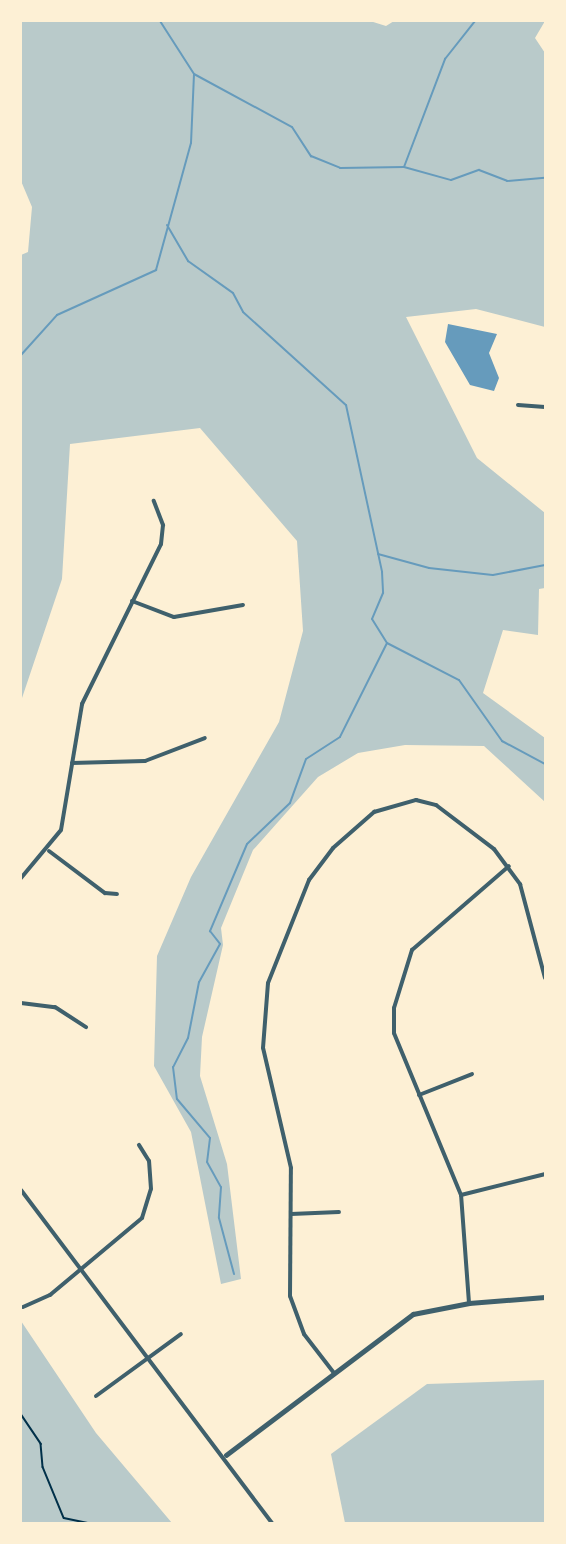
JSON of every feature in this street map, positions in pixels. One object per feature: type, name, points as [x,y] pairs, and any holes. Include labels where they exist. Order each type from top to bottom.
[{"type":"street","points":[[518,405],[545,407]]},
{"type":"street","points":[[21,878],[49,851],[67,810],[82,704],[161,544],[163,525],[154,501]]},
{"type":"street","points":[[132,601],[174,616],[243,605]]},
{"type":"street","points":[[72,764],[146,761],[205,738]]},
{"type":"street","points":[[334,1373],[293,1309],[288,1135],[263,1048],[262,1021],[268,983],[309,880],[333,848],[374,812],[416,800],[460,819],[509,866],[520,884],[545,978]]},
{"type":"street","points":[[49,851],[105,893],[117,894]]},
{"type":"street","points":[[469,1303],[461,1195],[394,1033],[402,970],[431,928],[509,866]]},
{"type":"street","points":[[21,1003],[55,1007],[86,1027]]},
{"type":"street","points":[[419,1095],[472,1074]]},
{"type":"street","points":[[23,1307],[81,1270],[134,1228],[150,1203],[149,1161],[138,1145]]},
{"type":"street","points":[[461,1195],[523,1184],[545,1174]]},
{"type":"street","points":[[21,1190],[226,1455],[272,1523]]},
{"type":"street","points":[[291,1214],[339,1212]]},
{"type":"street","points":[[226,1455],[413,1314],[469,1303],[545,1297]]},
{"type":"street","points":[[96,1396],[181,1334]]},
{"type":"path","points":[[21,1414],[41,1444],[43,1467],[64,1518],[87,1523]]},
{"type":"shaded area","points":[[21,21],[370,21],[386,26],[394,21],[545,21],[535,38],[545,53],[545,327],[476,309],[406,317],[477,458],[545,513],[545,588],[539,589],[538,635],[503,630],[483,693],[545,738],[545,802],[484,746],[405,745],[358,753],[318,777],[253,850],[221,928],[223,945],[202,1037],[200,1076],[227,1164],[241,1279],[221,1284],[191,1132],[154,1066],[157,956],[191,877],[279,722],[303,631],[297,541],[200,428],[70,444],[62,579],[21,701],[21,255],[28,252],[32,207],[21,181]]},
{"type":"shaded area","points":[[21,1321],[96,1433],[172,1523],[21,1523]]},
{"type":"shaded area","points":[[545,1380],[545,1523],[345,1523],[331,1454],[427,1384]]},
{"type":"water","points":[[448,324],[497,334],[489,353],[499,378],[494,391],[470,385],[445,342]]},
{"type":"waterway","points":[[160,21],[194,74],[292,127],[311,156],[340,168],[404,167],[451,180],[479,170],[507,181],[545,178]]},
{"type":"waterway","points":[[404,167],[445,59],[475,21]]},
{"type":"waterway","points":[[21,355],[57,315],[156,270],[191,143],[194,75]]},
{"type":"waterway","points":[[167,225],[188,261],[233,293],[243,312],[346,405],[382,572],[383,593],[372,619],[387,643],[340,737],[306,759],[290,803],[247,844],[210,931],[220,944],[199,982],[188,1038],[173,1067],[177,1099],[210,1138],[207,1162],[221,1187],[219,1218],[234,1274]]},
{"type":"waterway","points":[[378,554],[429,568],[493,575],[545,565]]},
{"type":"waterway","points":[[387,643],[459,680],[502,741],[545,764]]}]
